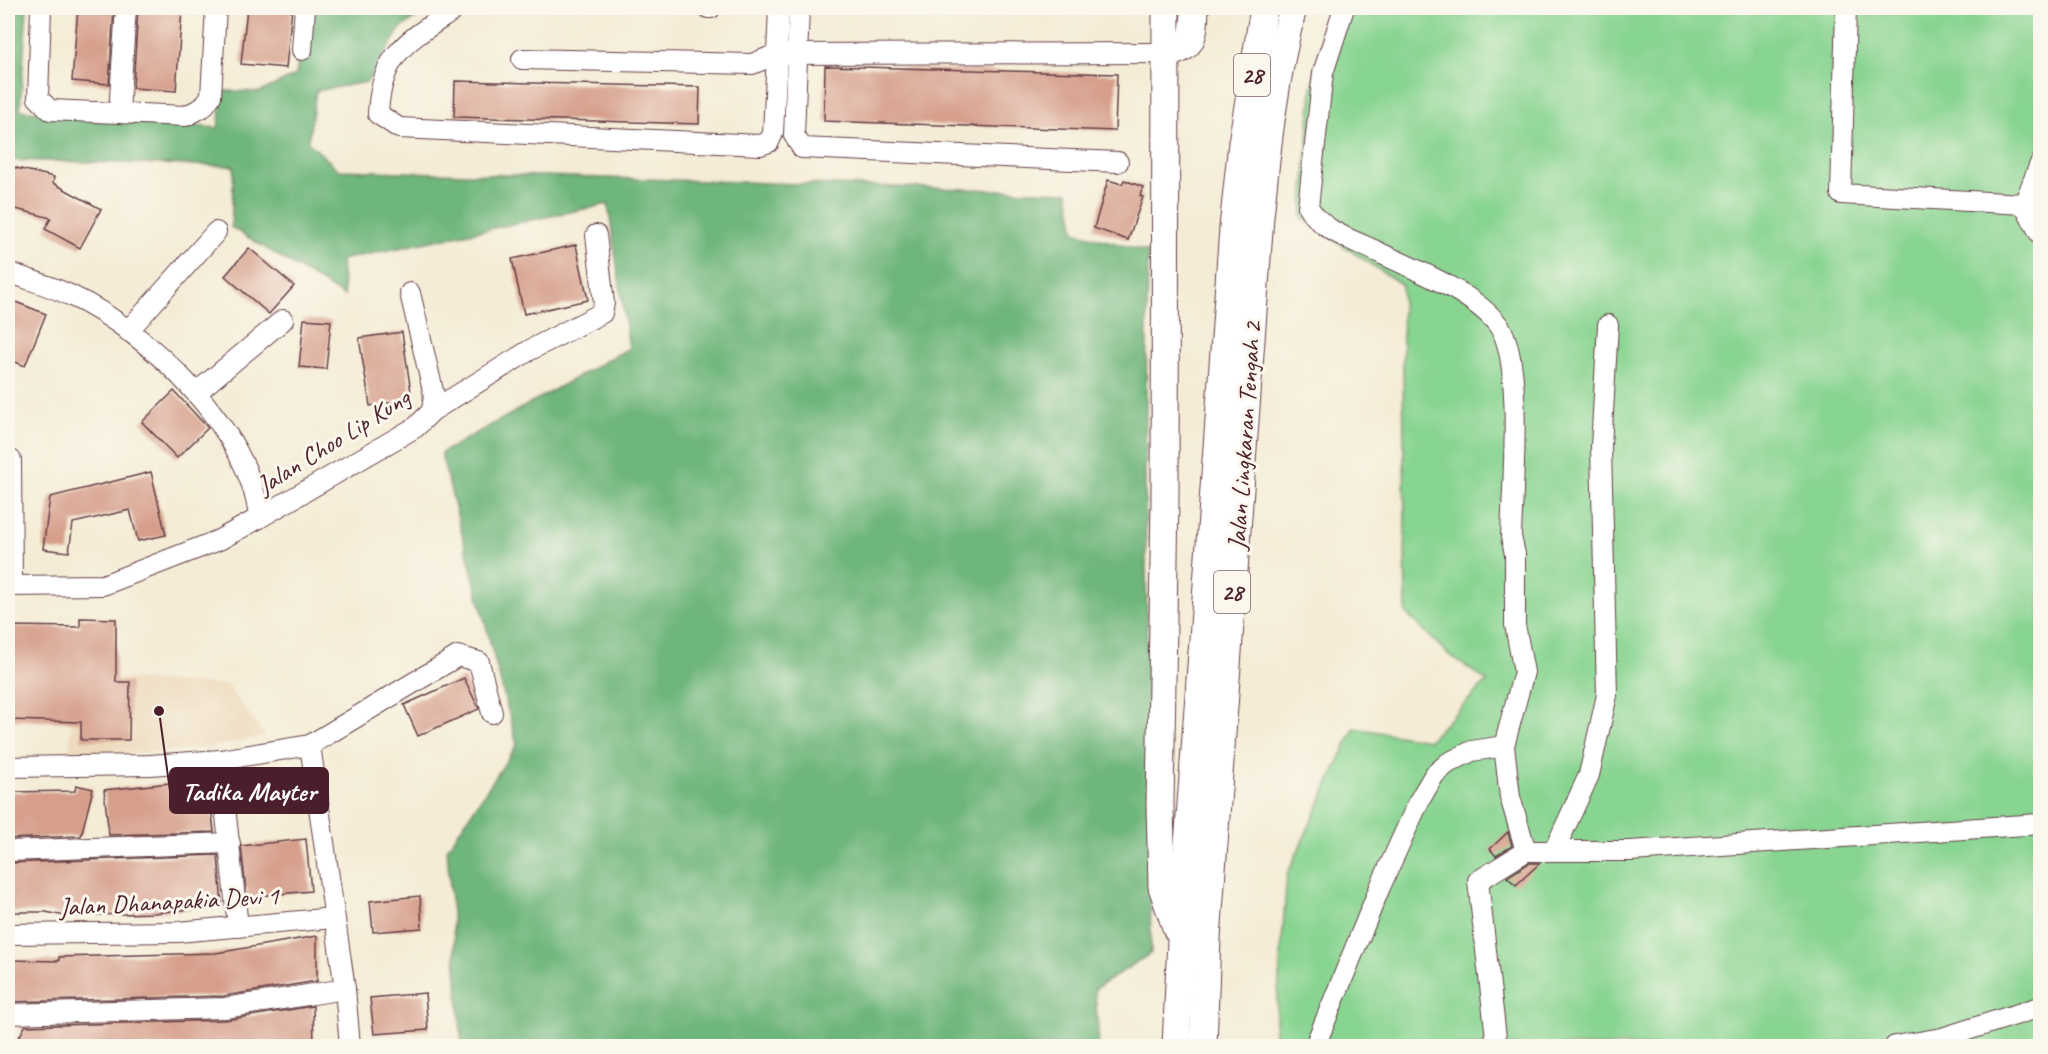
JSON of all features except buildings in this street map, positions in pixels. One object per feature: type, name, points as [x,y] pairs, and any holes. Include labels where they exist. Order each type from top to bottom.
[{"type":"highway","points":[[1166,8],[1165,498],[1160,817],[1162,887],[1181,941]]},
{"type":"highway","points":[[1166,53],[1180,52],[1190,42],[1194,29],[1195,8]]},
{"type":"highway","name":"Jalan Lingkaran Tengah 2","points":[[1203,1047],[1209,914],[1264,8]]},
{"type":"highway","name":"Jalan Lingkaran Tengah 2","points":[[1176,1047],[1181,941],[1233,228],[1255,140],[1293,8]]},
{"type":"street","points":[[41,8],[38,98],[50,110],[186,116],[203,107],[211,96],[216,8]]},
{"type":"street","points":[[118,112],[126,8]]},
{"type":"street","points":[[302,50],[305,8]]},
{"type":"street","points":[[457,8],[411,40],[388,63],[379,94],[378,114],[399,128],[765,144],[773,133],[778,8]]},
{"type":"street","points":[[799,8],[794,135],[802,148],[1118,162]]},
{"type":"street","points":[[1344,8],[1323,73],[1308,207],[1318,221],[1336,234],[1431,277],[1475,304],[1498,324],[1512,357],[1514,384],[1511,537],[1515,554],[1515,625],[1524,672],[1504,746],[1510,797],[1526,850]]},
{"type":"street","points":[[1846,8],[1841,194],[2024,204]]},
{"type":"street","points":[[522,58],[752,64],[777,54],[797,53],[1166,53]]},
{"type":"street","points":[[2040,164],[2024,204],[2040,234]]},
{"type":"street","points":[[128,331],[216,232]]},
{"type":"street","points":[[432,411],[530,350],[602,313],[604,303],[597,235]]},
{"type":"street","name":"Jalan Choo Lip Kung","points":[[8,272],[73,296],[128,331],[197,392],[249,471],[257,494],[259,518],[416,427],[432,411],[434,395],[410,293]]},
{"type":"street","points":[[197,392],[283,320]]},
{"type":"street","points":[[1554,851],[1589,775],[1607,695],[1601,447],[1608,325]]},
{"type":"street","points":[[11,460],[10,586],[104,585],[219,540],[259,518]]},
{"type":"street","points":[[8,767],[150,765],[220,760],[310,745],[458,656],[479,662],[492,713]]},
{"type":"street","points":[[310,745],[345,989],[350,1047]]},
{"type":"street","points":[[1315,1047],[1380,887],[1419,801],[1434,775],[1448,763],[1472,751],[1504,746]]},
{"type":"street","points":[[220,760],[238,927]]},
{"type":"street","points":[[1497,1047],[1478,881],[1526,850],[1630,850],[2040,825]]},
{"type":"street","points":[[8,851],[230,843]]},
{"type":"street","name":"Jalan Dhanapakia Devi 1","points":[[8,934],[178,932],[334,918]]},
{"type":"street","points":[[8,1014],[225,1008],[345,989]]},
{"type":"street","points":[[1895,1047],[1942,1038],[2040,1007]]},
{"type":"shaded area","points":[[76,676],[227,685],[265,736],[202,749],[131,754],[69,752]]},
{"type":"green space","points":[[8,8],[27,8],[20,110],[218,128],[223,91],[260,92],[296,75],[306,8],[430,8],[400,29],[367,82],[316,91],[308,142],[339,170],[1068,192],[1075,232],[1148,252],[1145,479],[1151,953],[1095,989],[1099,1046],[462,1046],[447,849],[517,745],[441,453],[629,348],[608,204],[341,260],[344,296],[231,227],[234,166],[8,160]]},
{"type":"green space","points":[[1332,8],[2040,8],[2040,1046],[1274,1046],[1287,875],[1354,728],[1429,740],[1487,681],[1449,655],[1406,613],[1402,285],[1302,218],[1312,87]]},
{"type":"place","name":"Tadika Mayter","points":[[159,711]]}]
